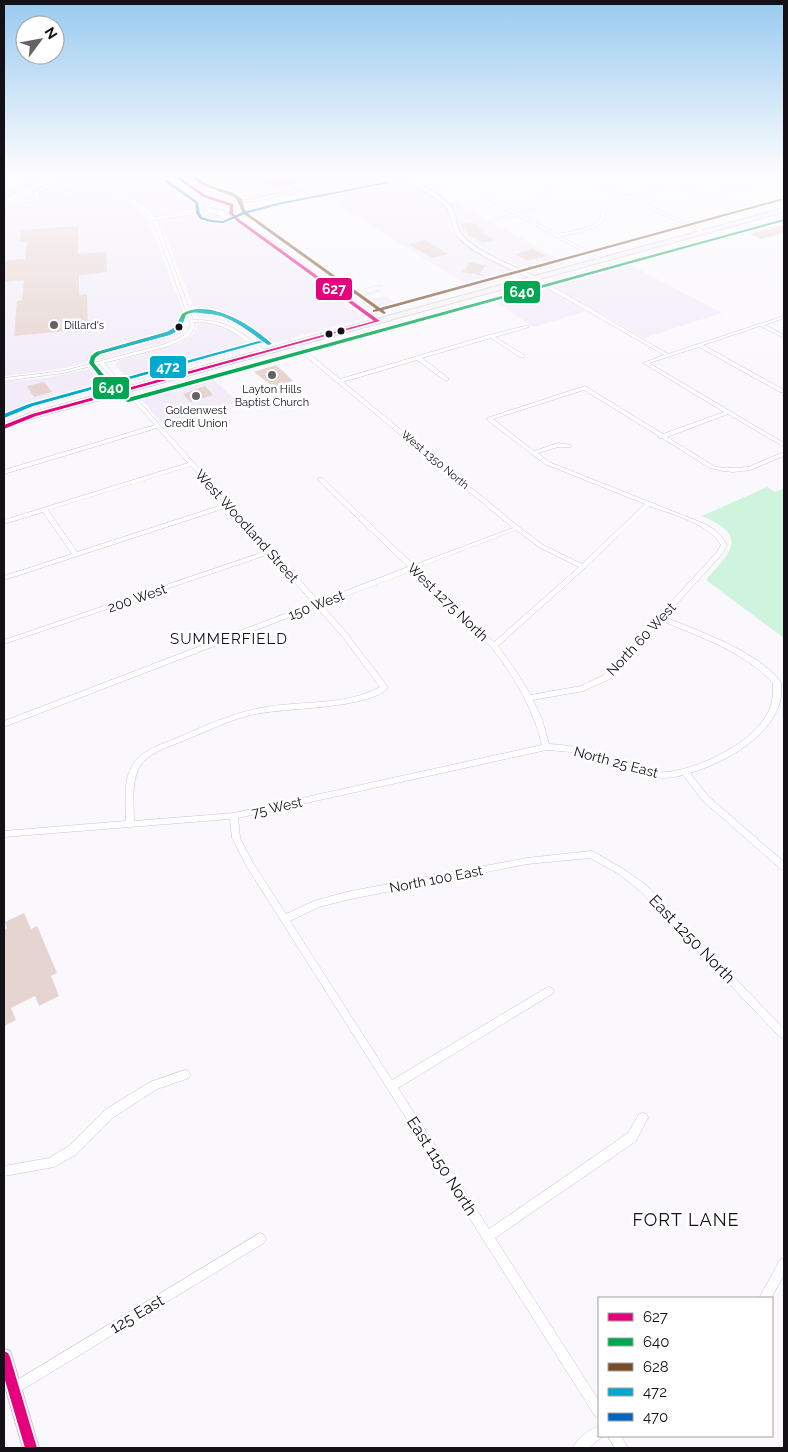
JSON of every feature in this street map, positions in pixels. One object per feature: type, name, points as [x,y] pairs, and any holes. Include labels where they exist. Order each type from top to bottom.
[{"type":"main road","points":[[4,427],[34,415],[671,241]]},
{"type":"main road","points":[[4,419],[34,415]]},
{"type":"main road","points":[[4,1358],[31,1448]]},
{"type":"street","points":[[4,380],[50,375],[101,362],[176,342],[190,332],[193,327],[192,320],[162,241]]},
{"type":"street","points":[[266,241],[378,321]]},
{"type":"street","points":[[467,241],[667,356]]},
{"type":"street","points":[[564,241],[601,260]]},
{"type":"street","points":[[784,317],[646,363],[784,446]]},
{"type":"street","points":[[192,320],[212,320],[226,324],[264,352]]},
{"type":"street","points":[[761,325],[784,337]]},
{"type":"street","points":[[340,380],[527,326]]},
{"type":"street","points":[[491,336],[522,356]]},
{"type":"street","name":"West 1350 North","points":[[294,344],[340,380],[516,528],[541,546],[583,567]]},
{"type":"street","points":[[700,345],[782,391]]},
{"type":"street","points":[[418,358],[446,379]]},
{"type":"street","name":"West Woodland Street","points":[[101,362],[318,604],[344,634],[384,688],[376,694],[367,696],[323,704],[263,710],[234,716],[156,749],[142,759],[135,768],[132,777],[130,825]]},
{"type":"street","points":[[494,646],[583,567],[649,504],[547,463],[489,419],[585,388],[704,463],[727,470],[747,470],[784,454]]},
{"type":"street","points":[[661,436],[728,412]]},
{"type":"street","points":[[4,472],[158,426]]},
{"type":"street","points":[[534,453],[558,445],[569,446]]},
{"type":"street","points":[[4,522],[192,464]]},
{"type":"street","name":"West 1275 North","points":[[320,479],[494,646],[518,677],[540,723],[546,747]]},
{"type":"street","name":"North 60 West","points":[[528,698],[582,688],[607,677],[720,553],[724,545],[721,538],[713,530],[649,504]]},
{"type":"street","points":[[4,578],[229,506]]},
{"type":"street","points":[[44,509],[76,555]]},
{"type":"street","name":"150 West","points":[[4,724],[516,528]]},
{"type":"street","name":"200 West","points":[[4,642],[27,636],[270,552]]},
{"type":"street","points":[[661,618],[717,641],[762,668],[776,682],[783,696],[782,714]]},
{"type":"street","name":"North 25 East","points":[[546,747],[576,750],[628,768],[661,776],[686,773],[737,753],[766,735]]},
{"type":"street","name":"75 West","points":[[4,834],[234,816],[546,747]]},
{"type":"street","points":[[686,773],[705,798],[784,867]]},
{"type":"street","name":"East 1150 North","points":[[234,816],[236,838],[250,865],[598,1410]]},
{"type":"street","name":"North 100 East","points":[[285,919],[317,904],[346,896],[527,861],[591,854]]},
{"type":"street","name":"East 1250 North","points":[[591,854],[622,872],[643,888],[784,1035]]},
{"type":"street","points":[[391,1086],[549,991]]},
{"type":"street","points":[[4,1171],[50,1163],[72,1150],[110,1113],[154,1085],[186,1075]]},
{"type":"street","points":[[488,1237],[632,1137],[643,1118]]},
{"type":"street","name":"125 East","points":[[13,1389],[260,1239]]},
{"type":"street","points":[[766,1297],[784,1264]]},
{"type":"street","points":[[580,1448],[598,1433]]},
{"type":"street","points":[[615,1437],[622,1448]]},
{"type":"shaded area","points":[[4,241],[156,241],[185,317],[183,320],[184,332],[165,342],[66,368],[4,376]]},
{"type":"shaded area","points":[[167,241],[260,241],[364,318],[267,345],[261,343],[242,327],[221,320],[198,317]]},
{"type":"shaded area","points":[[396,241],[460,241],[521,275],[474,289]]},
{"type":"shaded area","points":[[474,241],[525,241],[567,264],[531,272],[501,258]]},
{"type":"shaded area","points":[[621,260],[722,313],[644,338],[593,309],[534,327],[489,298]]},
{"type":"shaded area","points":[[380,284],[412,306],[407,307],[411,306],[384,287],[374,287],[346,293]]},
{"type":"shaded area","points":[[379,289],[382,291],[355,299],[351,297]]},
{"type":"shaded area","points":[[386,296],[395,302],[370,309],[359,302]]},
{"type":"shaded area","points":[[396,305],[403,308],[376,313],[374,311]]},
{"type":"shaded area","points":[[204,322],[230,328],[252,348],[135,381],[129,379],[115,365],[118,361],[181,343],[193,335],[199,323]]},
{"type":"shaded area","points":[[92,368],[108,384],[107,388],[4,416],[4,382],[46,378]]},
{"type":"shaded area","points":[[207,374],[238,402],[194,415],[200,421],[169,430],[138,394],[142,392]]},
{"type":"green space","points":[[767,487],[775,492],[784,488],[784,638],[706,580],[729,552],[731,537],[717,523],[702,516]]},
{"type":"building","points":[[20,241],[78,241],[78,254],[106,252],[107,272],[79,275],[79,295],[87,294],[88,329],[14,336],[17,301],[22,300],[24,280],[4,282],[4,261],[25,259],[27,241]]},
{"type":"building","points":[[426,241],[448,254],[432,258],[408,244]]},
{"type":"building","points":[[533,249],[546,256],[527,261],[515,254]]},
{"type":"building","points":[[470,263],[486,265],[480,273],[485,276],[462,272]]},
{"type":"building","name":"Layton Hills Baptist Church","points":[[276,365],[293,381],[274,387],[254,372]]},
{"type":"building","points":[[44,382],[52,392],[34,397],[27,386]]},
{"type":"building","name":"Goldenwest Credit Union","points":[[205,386],[213,395],[190,402],[183,394]]},
{"type":"building","points":[[24,913],[31,929],[37,926],[57,973],[51,976],[59,996],[39,1006],[35,996],[11,1008],[16,1020],[4,1026],[4,930],[7,928],[5,922]]},
{"type":"transit line","name":"627","points":[[266,241],[378,321]]},
{"type":"transit line","name":"628","points":[[284,241],[384,313]]},
{"type":"transit line","name":"628","points":[[375,311],[632,241]]},
{"type":"transit line","name":"640","points":[[266,341],[227,316],[209,311],[193,311],[184,315],[178,327],[171,332],[98,353],[93,357],[91,363],[119,397],[128,400],[708,241]]},
{"type":"transit line","name":"472","points":[[192,311],[205,311],[225,316],[243,325],[270,344]]},
{"type":"transit line","name":"472","points":[[99,352],[167,334],[179,327],[182,319]]},
{"type":"transit line","name":"627","points":[[4,427],[34,415],[378,321]]},
{"type":"transit line","name":"472","points":[[4,416],[31,405],[261,342]]},
{"type":"transit line","name":"627","points":[[4,1357],[31,1448]]},
{"type":"place","name":"Dillard's","points":[[54,325]]},
{"type":"place","name":"Layton Hills Baptist Church","points":[[272,375]]},
{"type":"place","name":"Goldenwest Credit Union","points":[[196,396]]},
{"type":"district","name":"SUMMERFIELD","points":[[229,639]]},
{"type":"district","name":"FORT LANE","points":[[686,1219]]}]
